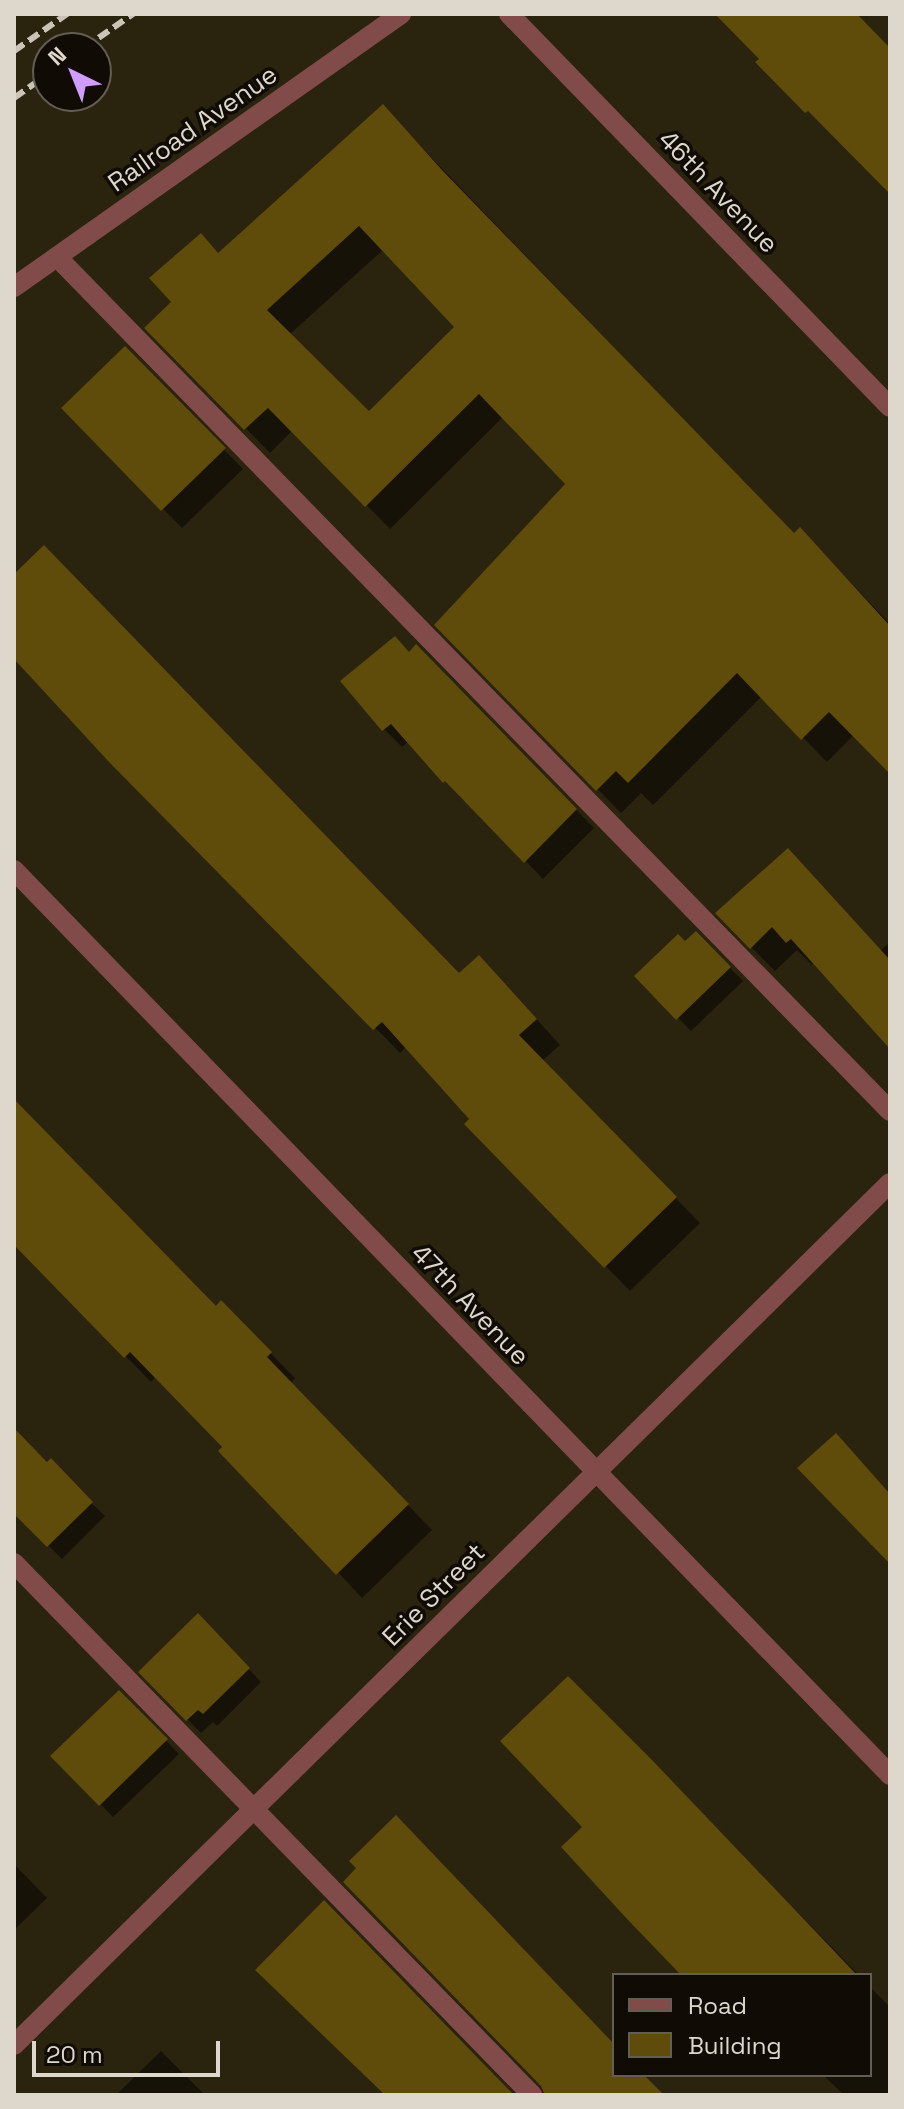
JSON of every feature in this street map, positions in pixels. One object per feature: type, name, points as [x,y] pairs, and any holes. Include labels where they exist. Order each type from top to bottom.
[{"type":"street","name":"Railroad Avenue","points":[[14,287],[401,14]]},
{"type":"street","name":"46th Avenue","points":[[509,14],[890,407]]},
{"type":"street","points":[[57,257],[890,1111]]},
{"type":"street","name":"47th Avenue","points":[[14,870],[890,1775]]},
{"type":"street","name":"Erie Street","points":[[14,2045],[890,1183]]},
{"type":"street","points":[[14,1563],[532,2095]]},
{"type":"building","points":[[715,14],[857,14],[890,48],[890,194],[755,62],[759,59]]},
{"type":"building","points":[[383,104],[441,169],[794,533],[800,527],[890,626],[890,774],[829,712],[801,740],[737,673],[628,783],[616,771],[596,791],[434,625],[565,484],[479,394],[365,507],[268,408],[244,430],[144,328],[171,302],[149,278],[201,233],[218,253]],"holes":[[[359,226],[454,327],[369,411],[267,310]]]},
{"type":"building","points":[[125,346],[226,448],[161,511],[61,408]]},
{"type":"building","points":[[44,545],[459,973],[479,955],[537,1019],[519,1035],[677,1197],[604,1268],[464,1124],[469,1119],[382,1022],[373,1030],[110,763],[14,659],[14,574]]},
{"type":"building","points":[[395,636],[409,652],[416,644],[577,809],[524,863],[445,781],[443,783],[391,724],[382,731],[340,681]]},
{"type":"building","points":[[788,848],[890,960],[890,1049],[791,939],[786,943],[772,927],[750,949],[715,913]]},
{"type":"building","points":[[696,931],[731,967],[676,1020],[634,976],[678,934],[685,941]]},
{"type":"building","points":[[14,1099],[216,1306],[221,1300],[272,1352],[267,1357],[409,1504],[336,1575],[218,1451],[222,1447],[130,1352],[124,1358],[14,1245]]},
{"type":"building","points":[[14,1428],[47,1462],[51,1458],[93,1502],[47,1547],[14,1514]]},
{"type":"building","points":[[836,1433],[890,1494],[890,1564],[797,1468]]},
{"type":"building","points":[[198,1613],[250,1668],[203,1714],[198,1710],[186,1721],[138,1672]]},
{"type":"building","points":[[568,1676],[855,1973],[679,1973],[561,1847],[582,1827],[500,1741]]},
{"type":"building","points":[[119,1690],[168,1739],[99,1806],[50,1756]]},
{"type":"building","points":[[396,1815],[612,2042],[612,2077],[646,2077],[664,2095],[545,2095],[541,2086],[343,1882],[356,1868],[349,1861]]},
{"type":"building","points":[[324,1900],[514,2095],[385,2095],[255,1970]]},
{"type":"railway","points":[[14,51],[67,14]]},
{"type":"railway","points":[[107,32],[133,14]]},
{"type":"railway","points":[[14,98],[32,85]]}]
